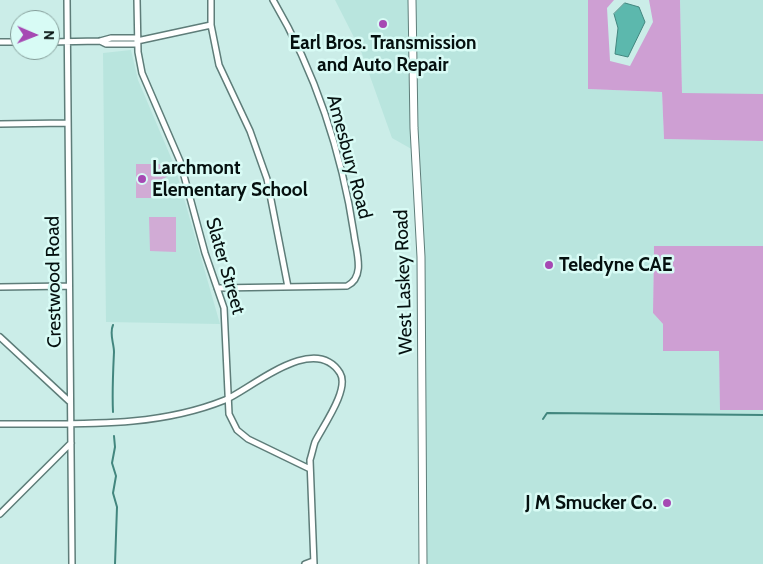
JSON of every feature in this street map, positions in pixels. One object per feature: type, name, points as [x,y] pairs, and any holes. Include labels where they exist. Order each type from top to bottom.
[{"type":"main road","name":"West Laskey Road","points":[[412,0],[414,128],[421,257],[423,564]]},
{"type":"street","name":"Crestwood Road","points":[[66,0],[72,564]]},
{"type":"street","name":"Slater Street","points":[[137,0],[137,41],[143,78],[180,161],[205,253],[224,308],[227,325],[229,414],[241,434],[310,469]]},
{"type":"street","points":[[210,0],[211,25],[223,75],[250,132],[272,196],[288,287]]},
{"type":"street","name":"Amesbury Road","points":[[218,288],[347,286],[353,283],[359,273],[351,214],[336,150],[312,80],[273,0]]},
{"type":"street","points":[[60,42],[100,42],[106,44],[137,41],[211,25]]},
{"type":"street","points":[[0,124],[67,123]]},
{"type":"street","points":[[0,287],[69,286]]},
{"type":"street","points":[[0,337],[70,402]]},
{"type":"street","points":[[0,424],[159,419],[200,409],[228,399],[287,364],[318,360],[329,363],[335,367],[342,378],[343,386],[314,444],[310,469],[314,562],[305,564]]},
{"type":"street","points":[[0,514],[70,443]]},
{"type":"shaded area","points":[[335,0],[588,0],[589,89],[662,92],[664,139],[763,141],[763,246],[654,246],[653,313],[663,324],[664,351],[719,351],[721,410],[763,410],[763,564],[422,564],[423,426],[415,151],[392,138],[361,51]]},
{"type":"shaded area","points":[[588,0],[614,0],[607,8],[610,61],[630,66],[653,22],[649,0],[680,0],[682,93],[763,94],[763,141],[664,139],[662,92],[588,89]]},
{"type":"shaded area","points":[[680,0],[763,0],[763,94],[682,94]]},
{"type":"shaded area","points":[[625,3],[639,7],[645,22],[628,57],[615,54],[618,28],[614,14]]},
{"type":"shaded area","name":"Larchmont Elementary School","points":[[131,50],[138,80],[175,167],[220,324],[106,322],[103,53]]},
{"type":"shaded area","points":[[136,164],[159,164],[166,168],[167,176],[160,183],[160,188],[166,192],[167,198],[136,198]]},
{"type":"shaded area","points":[[149,217],[176,217],[176,252],[150,251]]},
{"type":"shaded area","points":[[654,246],[763,246],[763,410],[720,410],[719,351],[663,351],[663,324],[653,313]]},
{"type":"waterway","points":[[113,325],[111,332],[114,352],[113,412]]},
{"type":"waterway","points":[[543,419],[547,413],[763,415]]},
{"type":"waterway","points":[[114,436],[115,447],[112,463],[116,476],[113,493],[117,507],[115,564]]},
{"type":"place","name":"Earl Bros. Transmission and Auto Repair","points":[[383,24]]},
{"type":"place","name":"Larchmont Elementary School","points":[[142,179]]},
{"type":"place","name":"Teledyne CAE","points":[[549,265]]},
{"type":"place","name":"J M Smucker Co.","points":[[667,503]]}]
